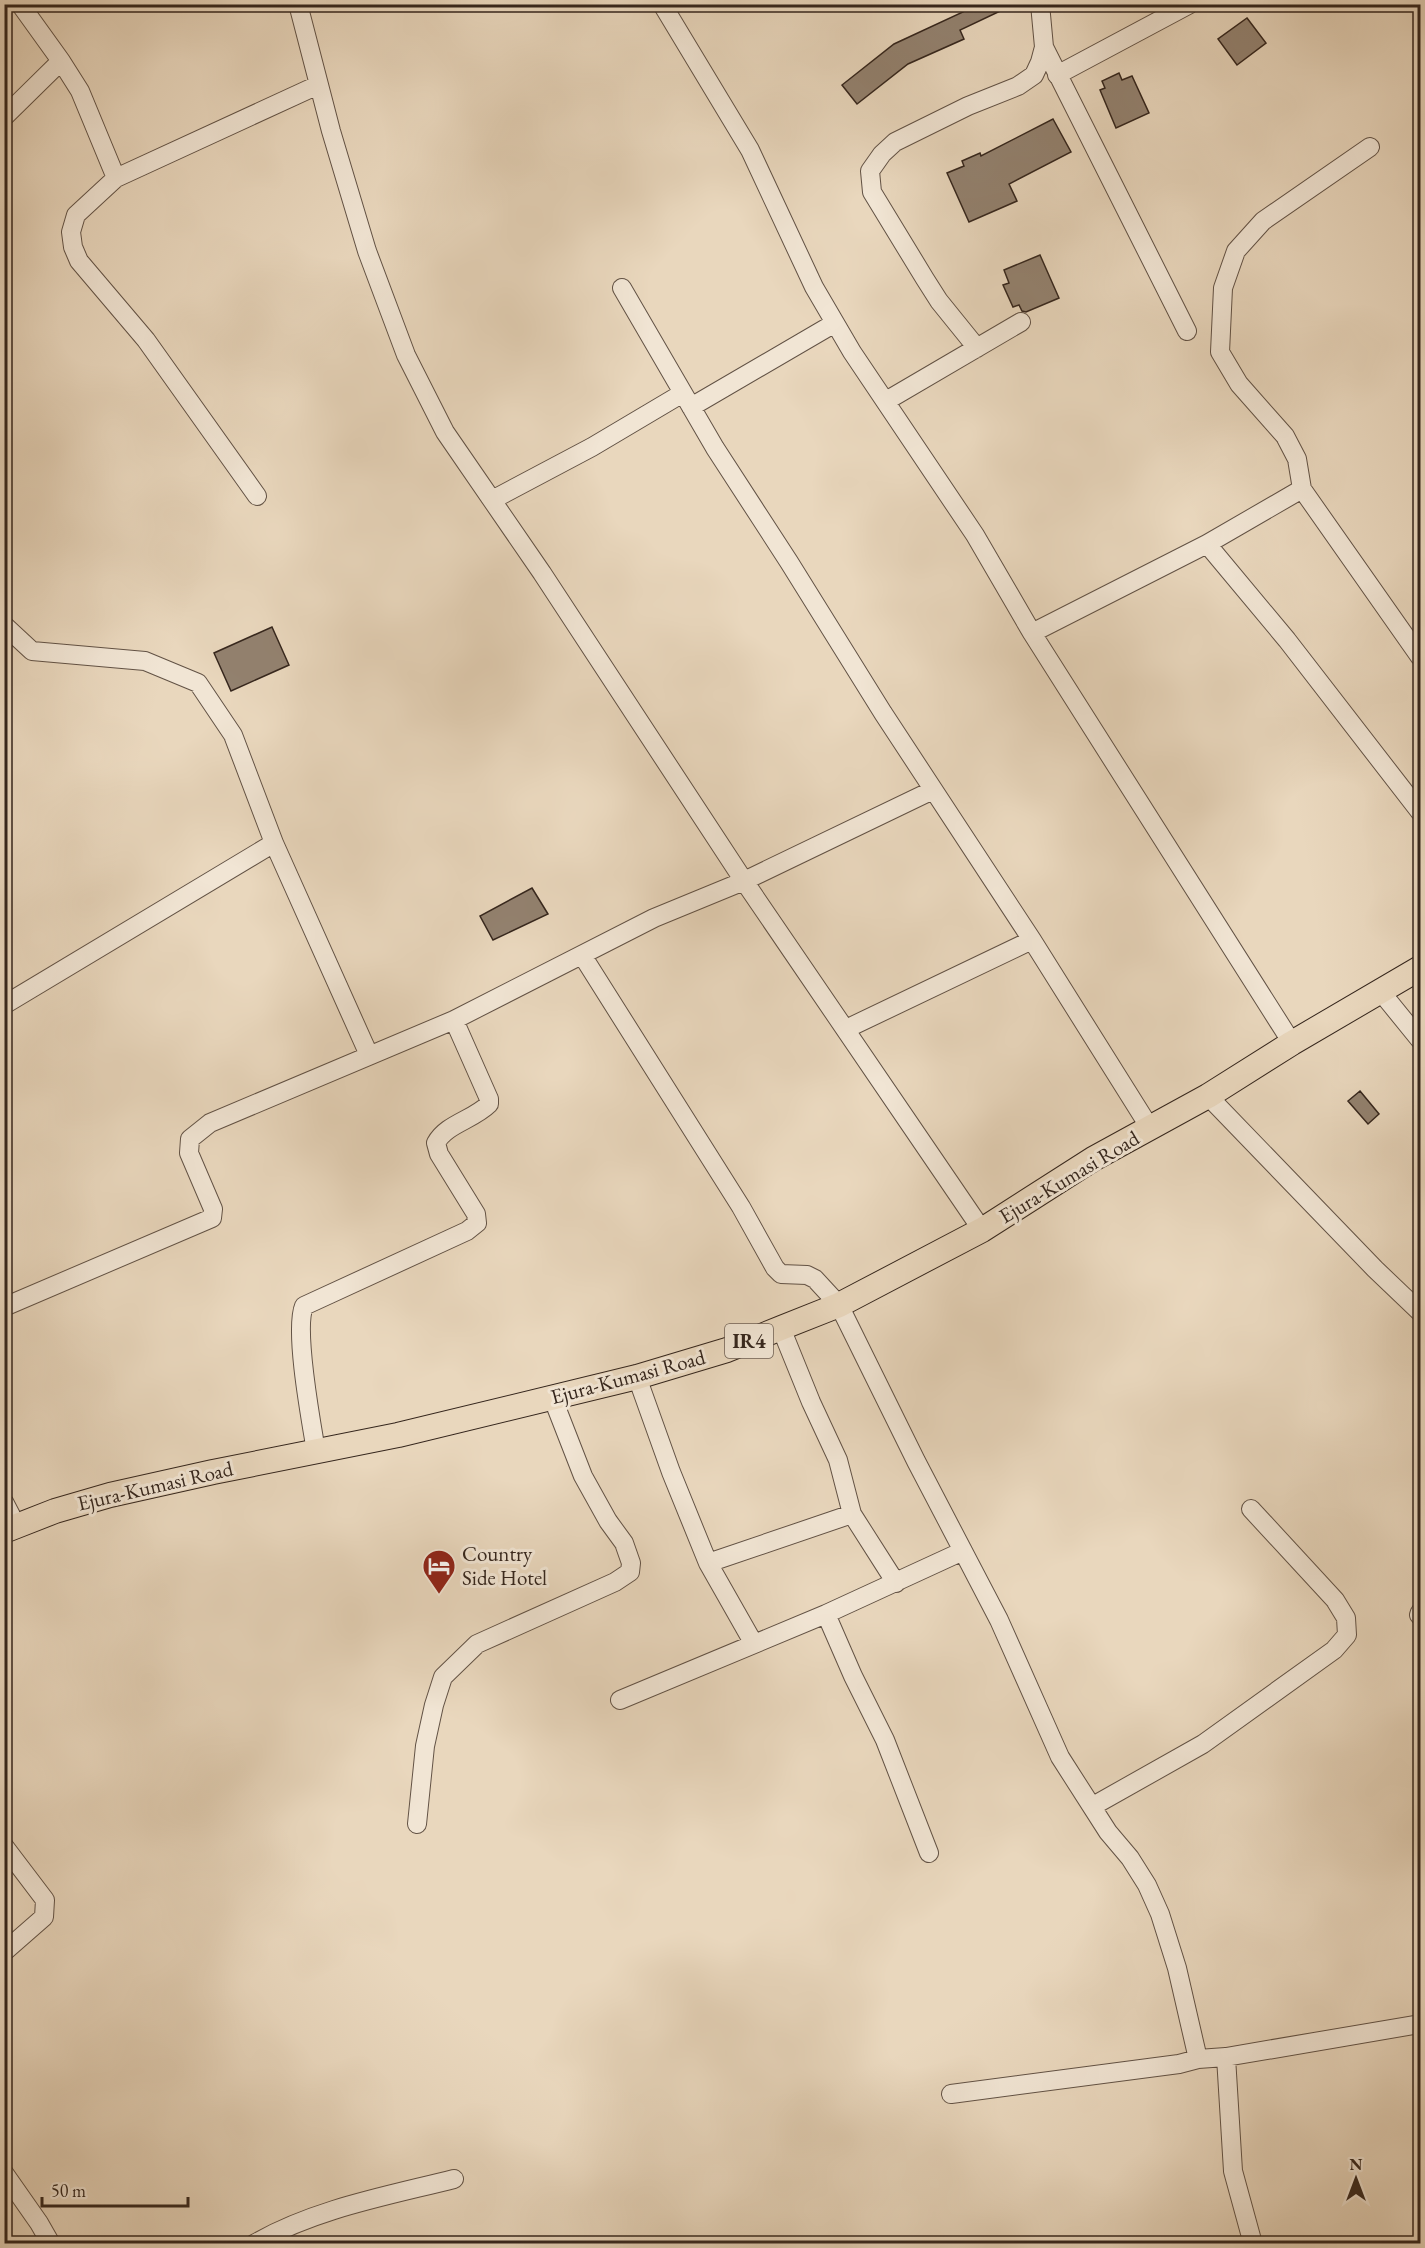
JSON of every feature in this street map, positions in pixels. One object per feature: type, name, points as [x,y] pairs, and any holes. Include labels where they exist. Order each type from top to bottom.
[{"type":"main road","name":"Ejura-Kumasi Road","points":[[10,1528],[110,1495],[398,1435],[553,1399],[726,1350],[781,1329],[839,1305],[982,1230],[1093,1159],[1208,1096],[1292,1043],[1420,968]]},
{"type":"street","points":[[20,4],[80,91],[116,178]]},
{"type":"street","points":[[298,4],[318,85],[367,251],[406,354],[445,432],[744,881],[982,1230]]},
{"type":"street","points":[[662,4],[750,150],[814,287],[852,352],[975,535],[1032,633],[1292,1043]]},
{"type":"street","points":[[1040,4],[1044,47],[1187,331]]},
{"type":"street","points":[[1057,75],[1190,4]]},
{"type":"street","points":[[977,348],[949,315],[872,192],[870,171],[882,154],[895,142],[968,106],[1018,86],[1034,75],[1044,47]]},
{"type":"street","points":[[4,117],[61,61]]},
{"type":"street","points":[[257,496],[146,340],[79,261],[72,247],[71,232],[76,215],[116,178],[318,85]]},
{"type":"street","points":[[1370,147],[1263,221],[1236,251],[1223,288],[1220,352],[1239,384],[1286,436],[1297,459],[1302,489],[1418,647]]},
{"type":"street","points":[[622,288],[715,448],[933,790],[1032,940],[1150,1128]]},
{"type":"street","points":[[886,401],[1021,322]]},
{"type":"street","points":[[492,500],[835,323]]},
{"type":"street","points":[[1032,633],[1207,544],[1302,489]]},
{"type":"street","points":[[1207,544],[1287,640],[1420,812]]},
{"type":"street","points":[[4,625],[32,651],[145,661],[198,683],[233,735],[274,843],[369,1054]]},
{"type":"street","points":[[4,1307],[212,1218],[213,1209],[189,1153],[190,1139],[210,1123],[454,1020],[654,918],[744,881],[933,790]]},
{"type":"street","points":[[4,1005],[274,843]]},
{"type":"street","points":[[846,1029],[1032,940]]},
{"type":"street","points":[[582,955],[741,1207],[774,1268],[781,1274],[807,1275],[815,1279],[839,1305],[916,1461],[999,1620],[1060,1756],[1094,1806],[1108,1832],[1130,1858],[1147,1885],[1160,1914],[1177,1968],[1198,2059]]},
{"type":"street","points":[[1382,992],[1420,1040]]},
{"type":"street","points":[[316,1451],[300,1315],[304,1306],[477,1223],[476,1214],[438,1154],[436,1143],[441,1134],[480,1113],[489,1104],[489,1099],[454,1020]]},
{"type":"street","points":[[1208,1096],[1375,1269],[1420,1312]]},
{"type":"street","points":[[781,1329],[838,1460],[852,1514],[896,1583]]},
{"type":"street","points":[[637,1377],[671,1472],[708,1563],[754,1644]]},
{"type":"street","points":[[417,1824],[425,1746],[443,1677],[477,1644],[615,1582],[630,1572],[630,1563],[624,1543],[608,1521],[583,1476],[553,1399]]},
{"type":"street","points":[[4,1502],[10,1528]]},
{"type":"street","points":[[1094,1806],[1203,1744],[1334,1650],[1347,1635],[1346,1618],[1335,1600],[1251,1509]]},
{"type":"street","points":[[708,1563],[852,1514]]},
{"type":"street","points":[[620,1700],[826,1614],[963,1551]]},
{"type":"street","points":[[826,1614],[853,1676],[885,1740],[929,1852]]},
{"type":"street","points":[[4,1846],[45,1900],[46,1907],[44,1917],[4,1952]]},
{"type":"street","points":[[951,2094],[1179,2064],[1198,2059],[1226,2057],[1420,2027]]},
{"type":"street","points":[[1226,2057],[1233,2171],[1253,2244]]},
{"type":"street","points":[[4,2173],[51,2244]]},
{"type":"street","points":[[254,2244],[273,2233],[333,2211],[454,2179]]},
{"type":"building","points":[[959,4],[1015,4],[960,30],[964,39],[908,64],[857,104],[842,85],[894,44],[963,12]]},
{"type":"building","points":[[1247,18],[1266,43],[1237,65],[1218,39]]},
{"type":"building","points":[[1119,73],[1122,80],[1132,76],[1149,113],[1116,128],[1100,90],[1105,88],[1102,81]]},
{"type":"building","points":[[1053,119],[1071,152],[1009,184],[1017,201],[969,222],[947,173],[964,166],[962,161],[980,153],[981,156]]},
{"type":"building","points":[[1040,255],[1059,298],[1026,312],[1022,311],[1019,305],[1013,307],[1003,285],[1009,283],[1004,270]]},
{"type":"building","points":[[272,627],[289,665],[231,691],[214,653]]},
{"type":"building","points":[[532,888],[548,914],[493,940],[480,916]]},
{"type":"building","points":[[1360,1091],[1379,1114],[1368,1124],[1348,1101]]},
{"type":"place","name":"Country Side Hotel","points":[[439,1595]]}]
